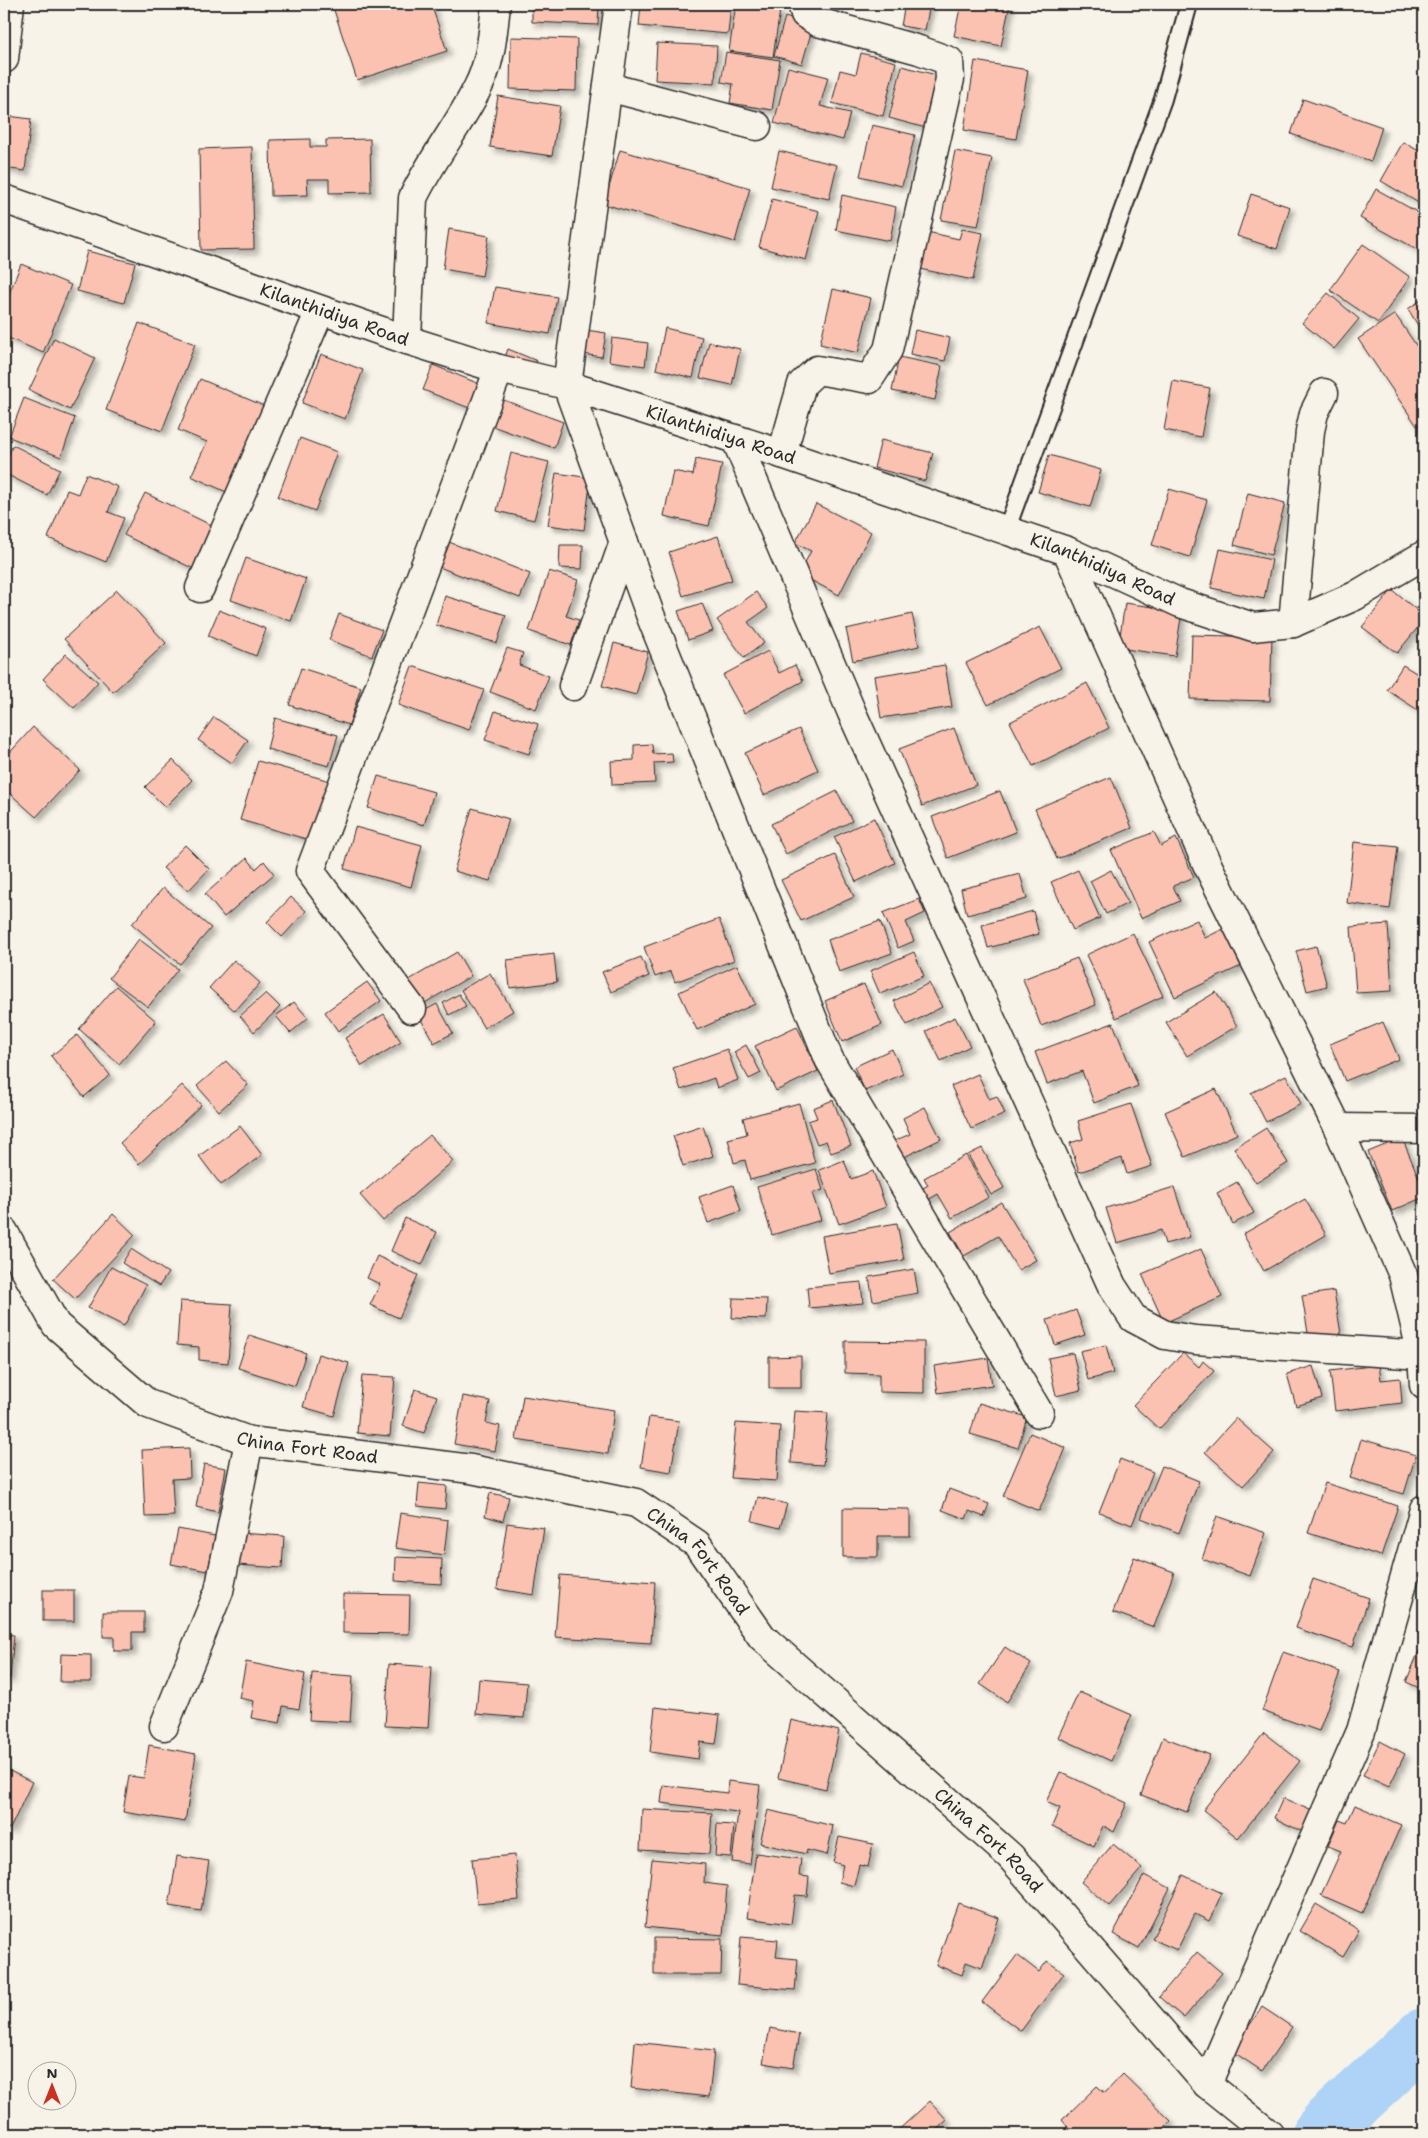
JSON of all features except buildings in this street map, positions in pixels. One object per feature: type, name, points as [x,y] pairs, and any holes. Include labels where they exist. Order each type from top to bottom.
[{"type":"street","points":[[4,59],[10,4]]},
{"type":"street","points":[[407,340],[413,198],[422,179],[478,88],[492,44],[496,4]]},
{"type":"street","points":[[619,4],[566,385],[655,626],[829,1060],[1039,1413]]},
{"type":"street","points":[[782,454],[802,384],[817,370],[869,379],[888,350],[950,79],[949,61],[919,50],[818,22],[804,14],[802,4]]},
{"type":"street","points":[[608,87],[757,126]]},
{"type":"street","name":"Kilanthidiya Road","points":[[4,199],[407,340],[499,369],[566,385],[782,454],[1067,551],[1180,602],[1253,627],[1292,623],[1355,596],[1424,555]]},
{"type":"street","points":[[200,588],[320,310]]},
{"type":"street","points":[[412,1009],[310,871],[499,369]]},
{"type":"street","points":[[1292,623],[1310,431],[1314,413],[1324,394]]},
{"type":"street","points":[[736,440],[852,713],[1112,1286],[1133,1318],[1165,1335],[1195,1340],[1422,1355]]},
{"type":"street","points":[[573,686],[624,542]]},
{"type":"street","points":[[1067,551],[1207,864],[1338,1128],[1403,1275],[1422,1355],[1424,1385]]},
{"type":"street","points":[[1338,1128],[1424,1130]]},
{"type":"street","name":"China Fort Road","points":[[4,1232],[56,1325],[148,1404],[249,1441],[471,1469],[636,1503],[697,1544],[762,1637],[1010,1856],[1207,2084],[1269,2134]]},
{"type":"street","points":[[164,1726],[219,1592],[249,1441]]},
{"type":"street","points":[[1207,2084],[1361,1731],[1424,1510]]},
{"type":"lane","points":[[1006,531],[1163,99],[1190,4]]},
{"type":"waterway","points":[[1321,2134],[1331,2122],[1424,2037]]}]
